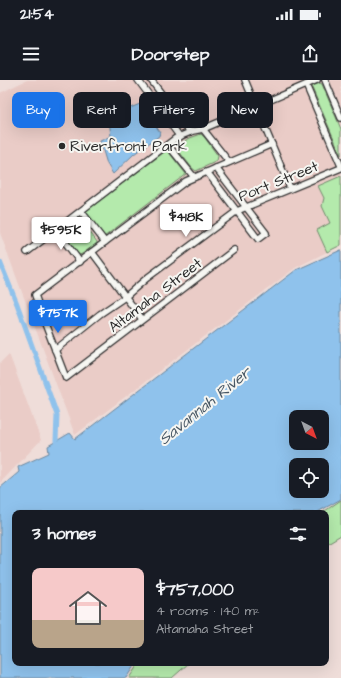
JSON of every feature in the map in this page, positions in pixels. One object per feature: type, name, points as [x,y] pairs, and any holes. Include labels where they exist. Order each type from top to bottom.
[{"type":"street","points":[[138,80],[180,137]]},
{"type":"street","points":[[143,85],[152,80],[190,132]]},
{"type":"street","points":[[245,80],[250,92]]},
{"type":"street","points":[[273,100],[317,80]]},
{"type":"street","points":[[325,80],[341,118]]},
{"type":"street","points":[[306,85],[341,167]]},
{"type":"street","points":[[27,252],[168,144],[190,132],[217,123]]},
{"type":"street","points":[[265,128],[290,188]]},
{"type":"street","points":[[203,129],[229,162]]},
{"type":"street","points":[[168,144],[194,177]]},
{"type":"street","points":[[56,230],[80,262],[186,181],[272,144]]},
{"type":"street","name":"Port Street","points":[[55,350],[100,314],[237,211],[341,167]]},
{"type":"street","points":[[207,172],[258,239],[266,233],[216,168]]},
{"type":"street","points":[[81,211],[105,242]]},
{"type":"street","name":"Altamaha Street","points":[[80,262],[36,295],[66,378],[234,250]]},
{"type":"street","points":[[92,252],[142,319]]},
{"type":"shaded area","points":[[27,80],[341,80],[341,245],[295,268],[75,435],[0,233],[0,93]]},
{"type":"shaded area","points":[[9,354],[41,440],[0,483],[0,363]]},
{"type":"green space","points":[[320,83],[322,84],[341,129],[341,155],[312,88],[312,86]]},
{"type":"green space","points":[[201,134],[218,156],[217,161],[196,171],[178,150],[179,144]]},
{"type":"green space","points":[[167,150],[186,174],[104,237],[87,215],[86,211]]},
{"type":"green space","points":[[341,176],[341,245],[327,252],[317,230],[330,223],[322,206],[324,198],[318,186]]},
{"type":"green space","points":[[80,218],[97,242],[79,255],[61,232]]},
{"type":"green space","points":[[341,500],[341,535],[329,542],[329,510],[326,510]]},
{"type":"green space","points":[[137,666],[186,666],[172,678],[129,678]]},
{"type":"water","points":[[139,104],[139,128],[157,128],[160,132],[159,136],[134,154],[113,174],[107,164],[100,141],[111,136],[110,128],[131,128],[131,108]]},
{"type":"water","name":"Savannah River","points":[[341,250],[341,499],[321,510],[12,510],[12,666],[134,666],[126,678],[0,678],[0,488],[19,472],[18,467],[49,453],[48,446],[70,433],[75,439],[296,270]]},
{"type":"waterway","points":[[0,262],[17,304],[57,415],[56,441]]},
{"type":"place","name":"Riverfront Park","points":[[62,146]]}]
